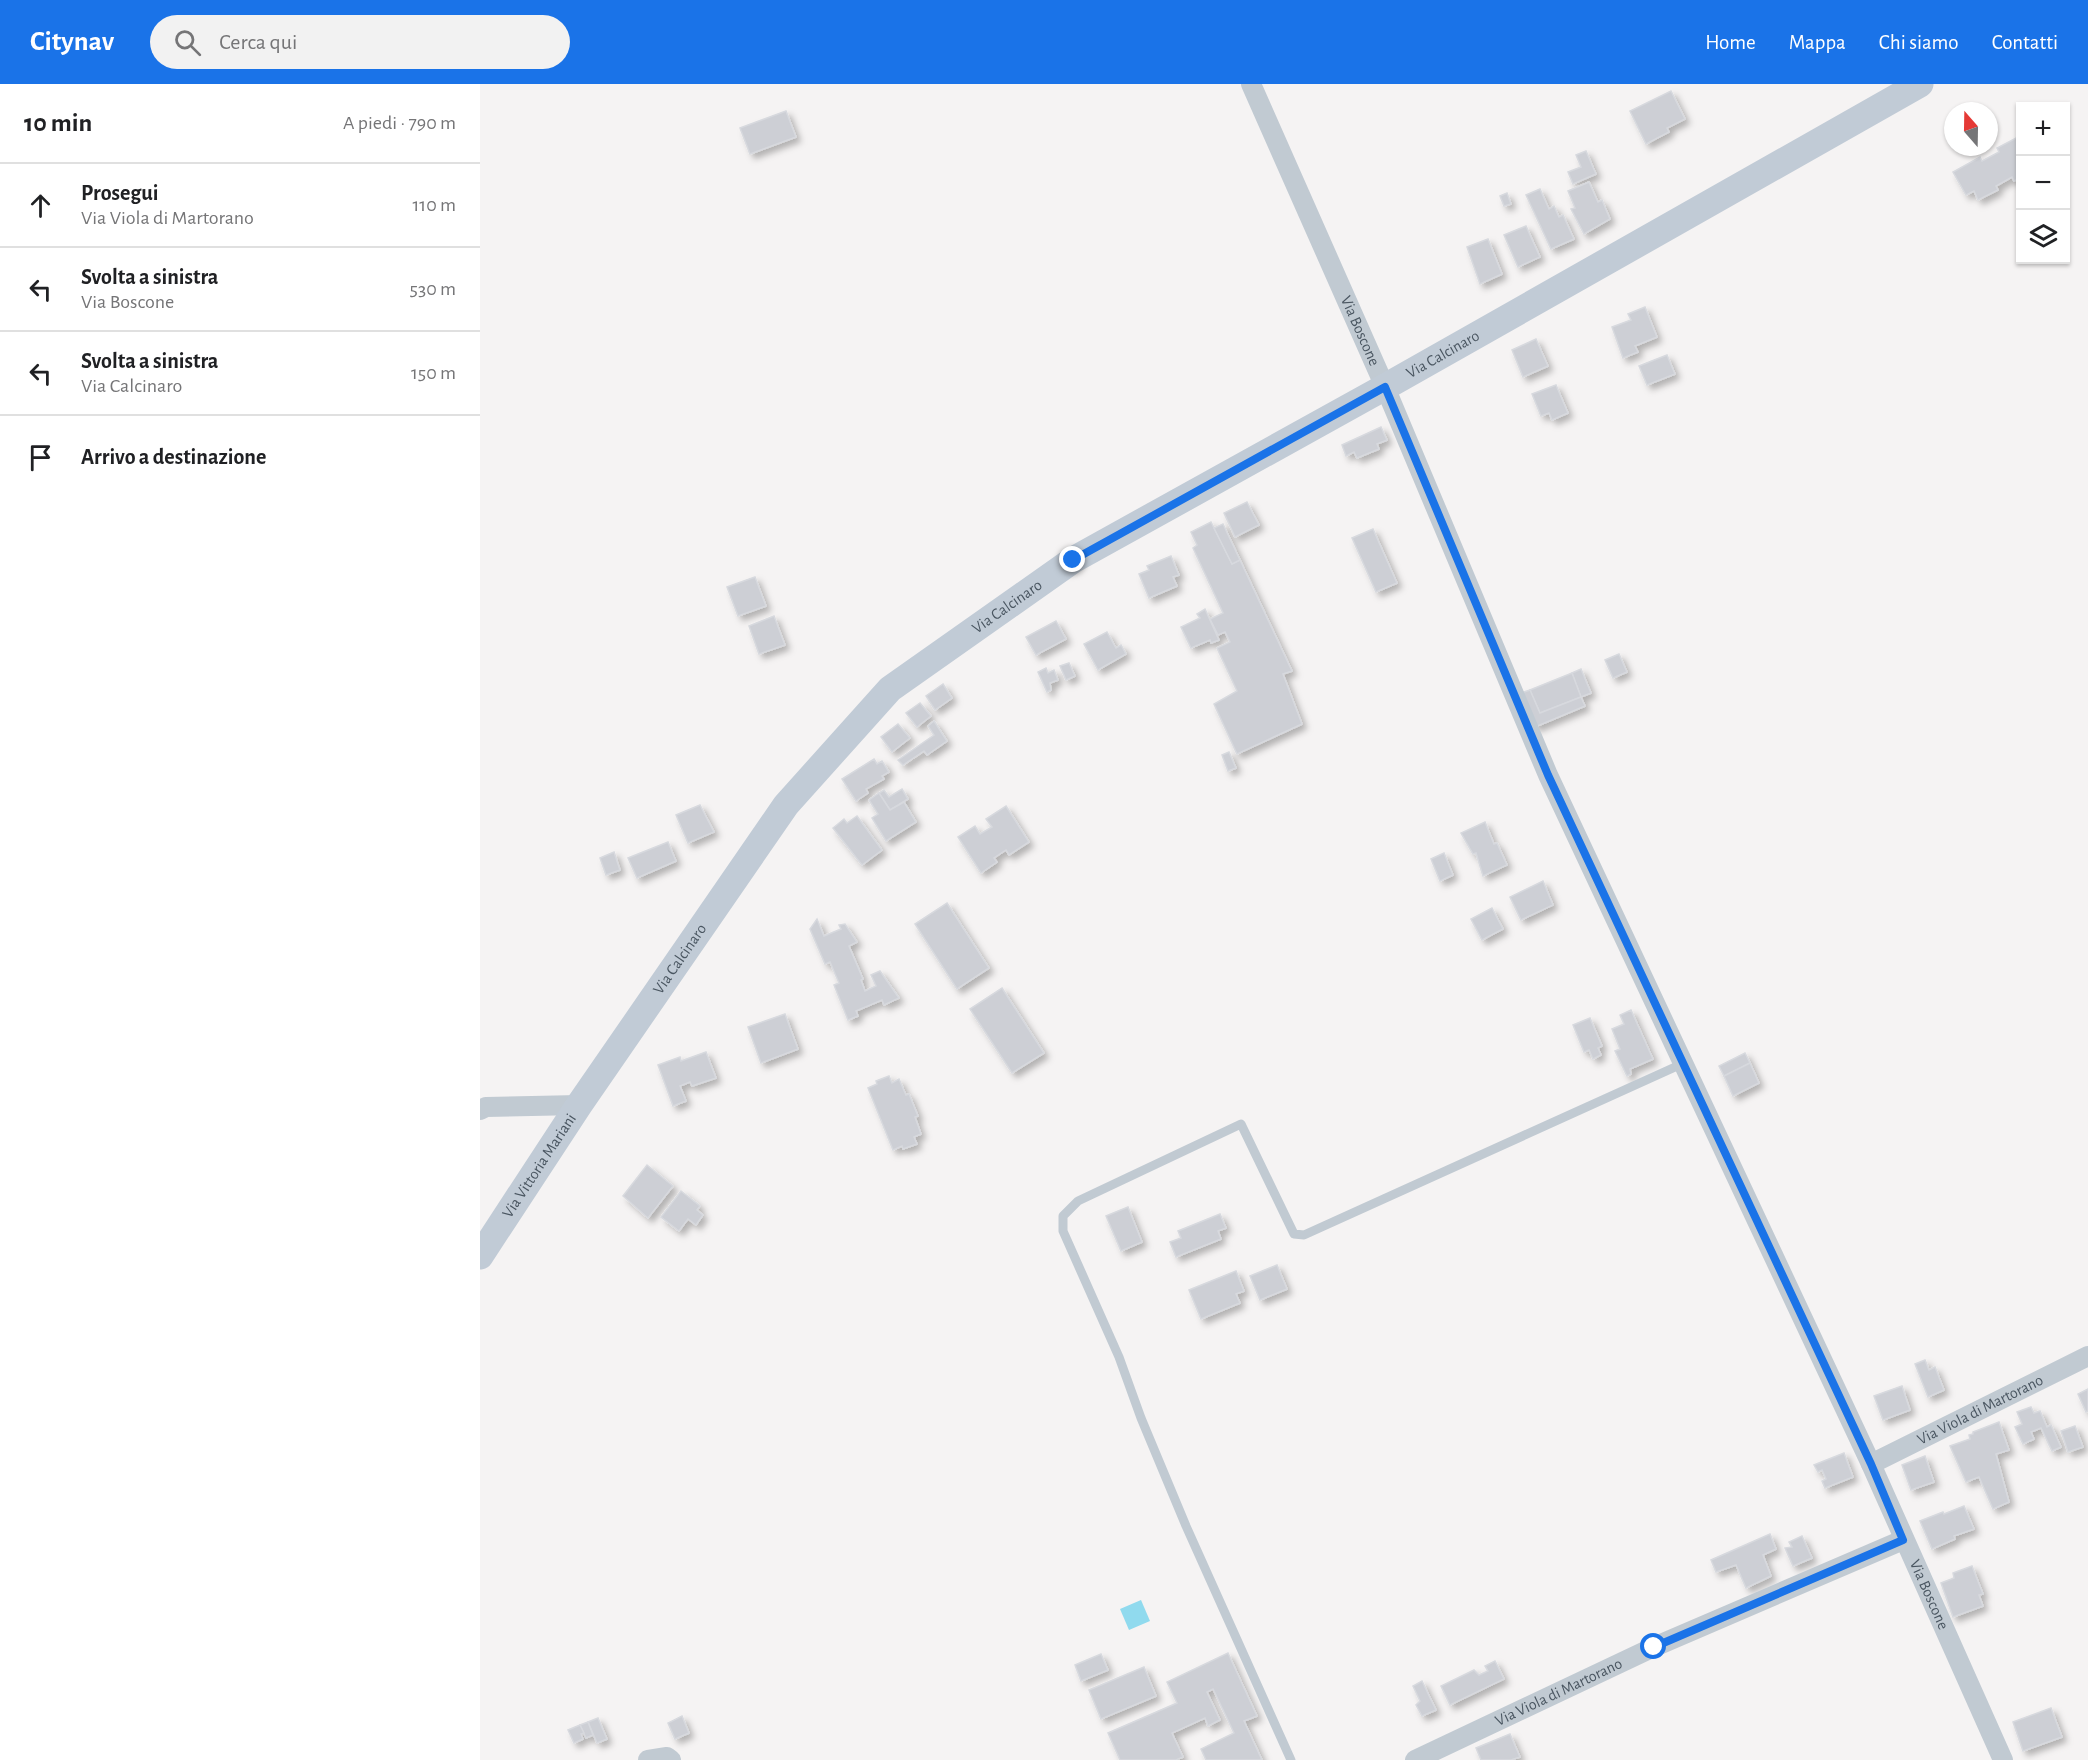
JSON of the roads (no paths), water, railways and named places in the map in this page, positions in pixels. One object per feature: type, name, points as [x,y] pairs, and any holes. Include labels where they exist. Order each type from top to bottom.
[{"type":"main road","name":"Via Calcinaro","points":[[579,1105],[786,805],[890,689],[1073,560],[1385,387],[1920,84]]},
{"type":"main road","name":"Via Vittoria Mariani","points":[[480,1256],[579,1105]]},
{"type":"street","name":"Via Boscone","points":[[1251,84],[1385,387],[1548,775],[1871,1464],[2003,1760]]},
{"type":"street","points":[[480,1110],[486,1107],[579,1105]]},
{"type":"street","name":"Via Viola di Martorano","points":[[1871,1464],[2088,1356]]},
{"type":"street","name":"Via Viola di Martorano","points":[[1415,1760],[1654,1647],[1903,1540]]},
{"type":"street","points":[[648,1760],[668,1757],[671,1760]]},
{"type":"lane","points":[[1291,1760],[1186,1526],[1141,1418],[1119,1357],[1063,1231],[1063,1216],[1078,1201],[1240,1124],[1294,1234],[1304,1235],[1683,1063]]},
{"type":"water","points":[[1141,1600],[1150,1621],[1129,1630],[1120,1609]]}]
